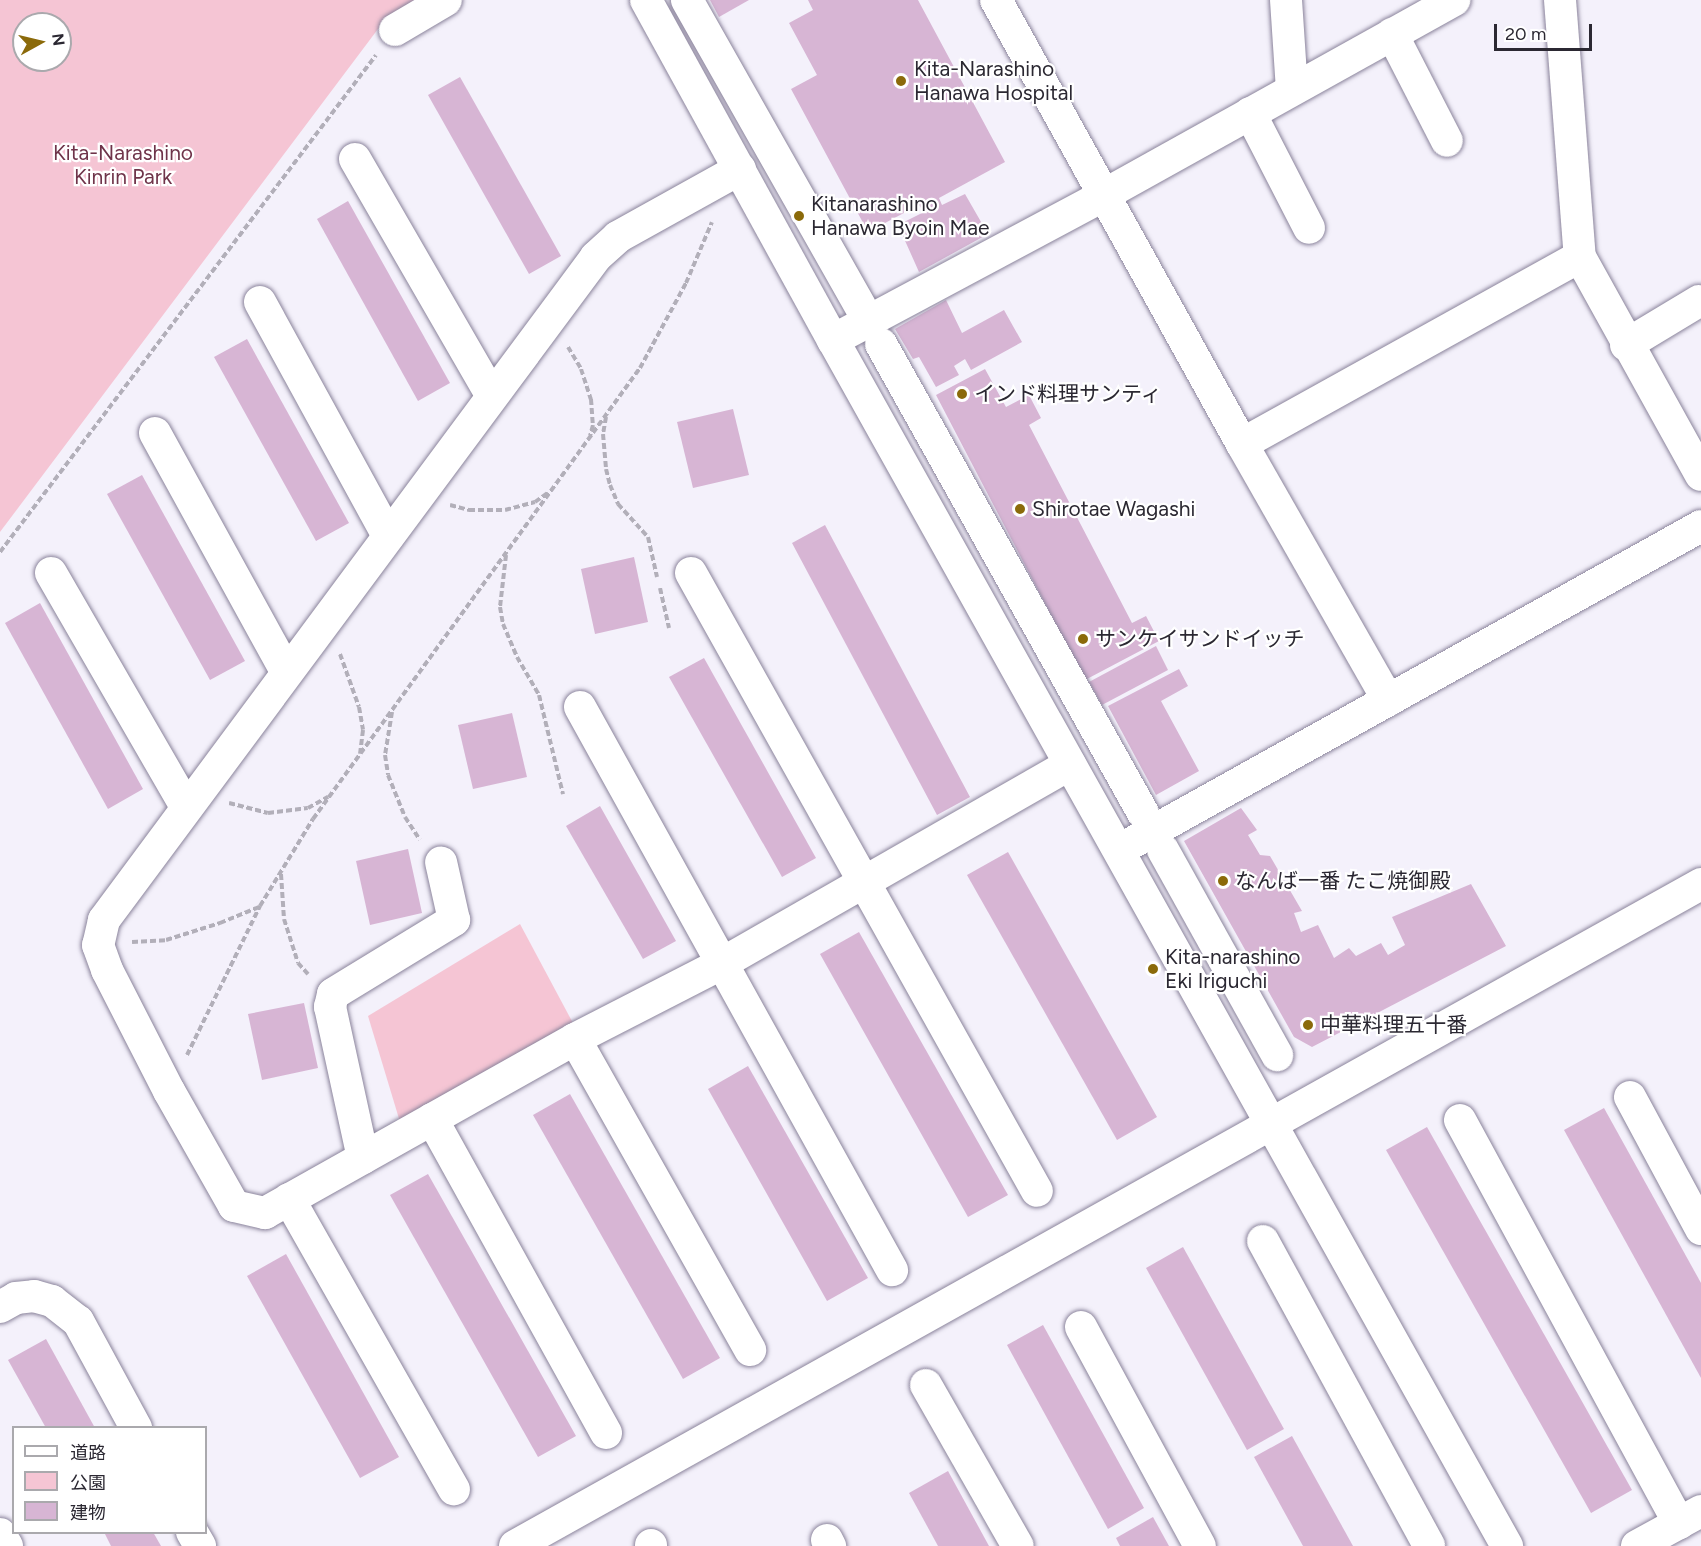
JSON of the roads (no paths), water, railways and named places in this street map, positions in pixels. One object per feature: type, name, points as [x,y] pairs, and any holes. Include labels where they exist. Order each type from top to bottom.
[{"type":"street","points":[[395,30],[446,0]]},
{"type":"street","points":[[646,0],[833,340],[1507,1546]]},
{"type":"street","points":[[687,0],[860,306]]},
{"type":"street","points":[[996,0],[1242,444],[1388,700]]},
{"type":"street","points":[[1286,0],[1292,90]]},
{"type":"street","points":[[833,340],[1104,195],[1454,0]]},
{"type":"street","points":[[1560,0],[1580,257],[1626,345],[1701,475]]},
{"type":"street","points":[[1392,34],[1447,141]]},
{"type":"street","points":[[1250,113],[1309,228]]},
{"type":"street","points":[[356,159],[491,395]]},
{"type":"street","points":[[740,169],[618,237],[596,257],[286,671],[104,920],[98,945],[106,970],[169,1091],[234,1206],[265,1213],[575,1039],[721,964],[1070,764]]},
{"type":"street","points":[[1242,444],[1580,257]]},
{"type":"street","points":[[260,302],[388,536]]},
{"type":"street","points":[[1626,345],[1699,302]]},
{"type":"street","points":[[881,344],[1143,813]]},
{"type":"street","points":[[155,434],[286,671]]},
{"type":"street","points":[[1119,850],[1701,526]]},
{"type":"street","points":[[51,573],[186,807]]},
{"type":"street","points":[[691,573],[1037,1191]]},
{"type":"street","points":[[580,707],[892,1270]]},
{"type":"street","points":[[1163,850],[1277,1054]]},
{"type":"street","points":[[363,1158],[330,1007],[333,994],[454,920],[432,852]]},
{"type":"street","points":[[515,1546],[1701,884]]},
{"type":"street","points":[[575,1039],[750,1350]]},
{"type":"street","points":[[1630,1097],[1701,1229]]},
{"type":"street","points":[[432,1119],[606,1433]]},
{"type":"street","points":[[1460,1120],[1690,1517],[1637,1546]]},
{"type":"street","points":[[289,1199],[454,1489]]},
{"type":"street","points":[[1263,1241],[1429,1546]]},
{"type":"street","points":[[0,1307],[16,1298],[34,1296],[52,1301],[78,1321],[135,1426]]},
{"type":"street","points":[[1081,1327],[1200,1546]]},
{"type":"street","points":[[926,1385],[1018,1546]]},
{"type":"street","points":[[0,1534],[7,1546]]},
{"type":"place","name":"Kita-Narashino Hanawa Hospital","points":[[901,81]]},
{"type":"place","name":"Kitanarashino Hanawa Byoin Mae","points":[[799,216]]},
{"type":"place","name":"インド料理サンティ","points":[[962,394]]},
{"type":"place","name":"Shirotae Wagashi","points":[[1020,509]]},
{"type":"place","name":"サンケイサンドイッチ","points":[[1083,639]]},
{"type":"place","name":"なんば一番 たこ焼御殿","points":[[1223,881]]},
{"type":"place","name":"Kita-narashino Eki Iriguchi","points":[[1153,969]]},
{"type":"place","name":"中華料理五十番","points":[[1308,1025]]},
{"type":"park label","name":"Kita-Narashino Kinrin Park","points":[[123,165]]}]
